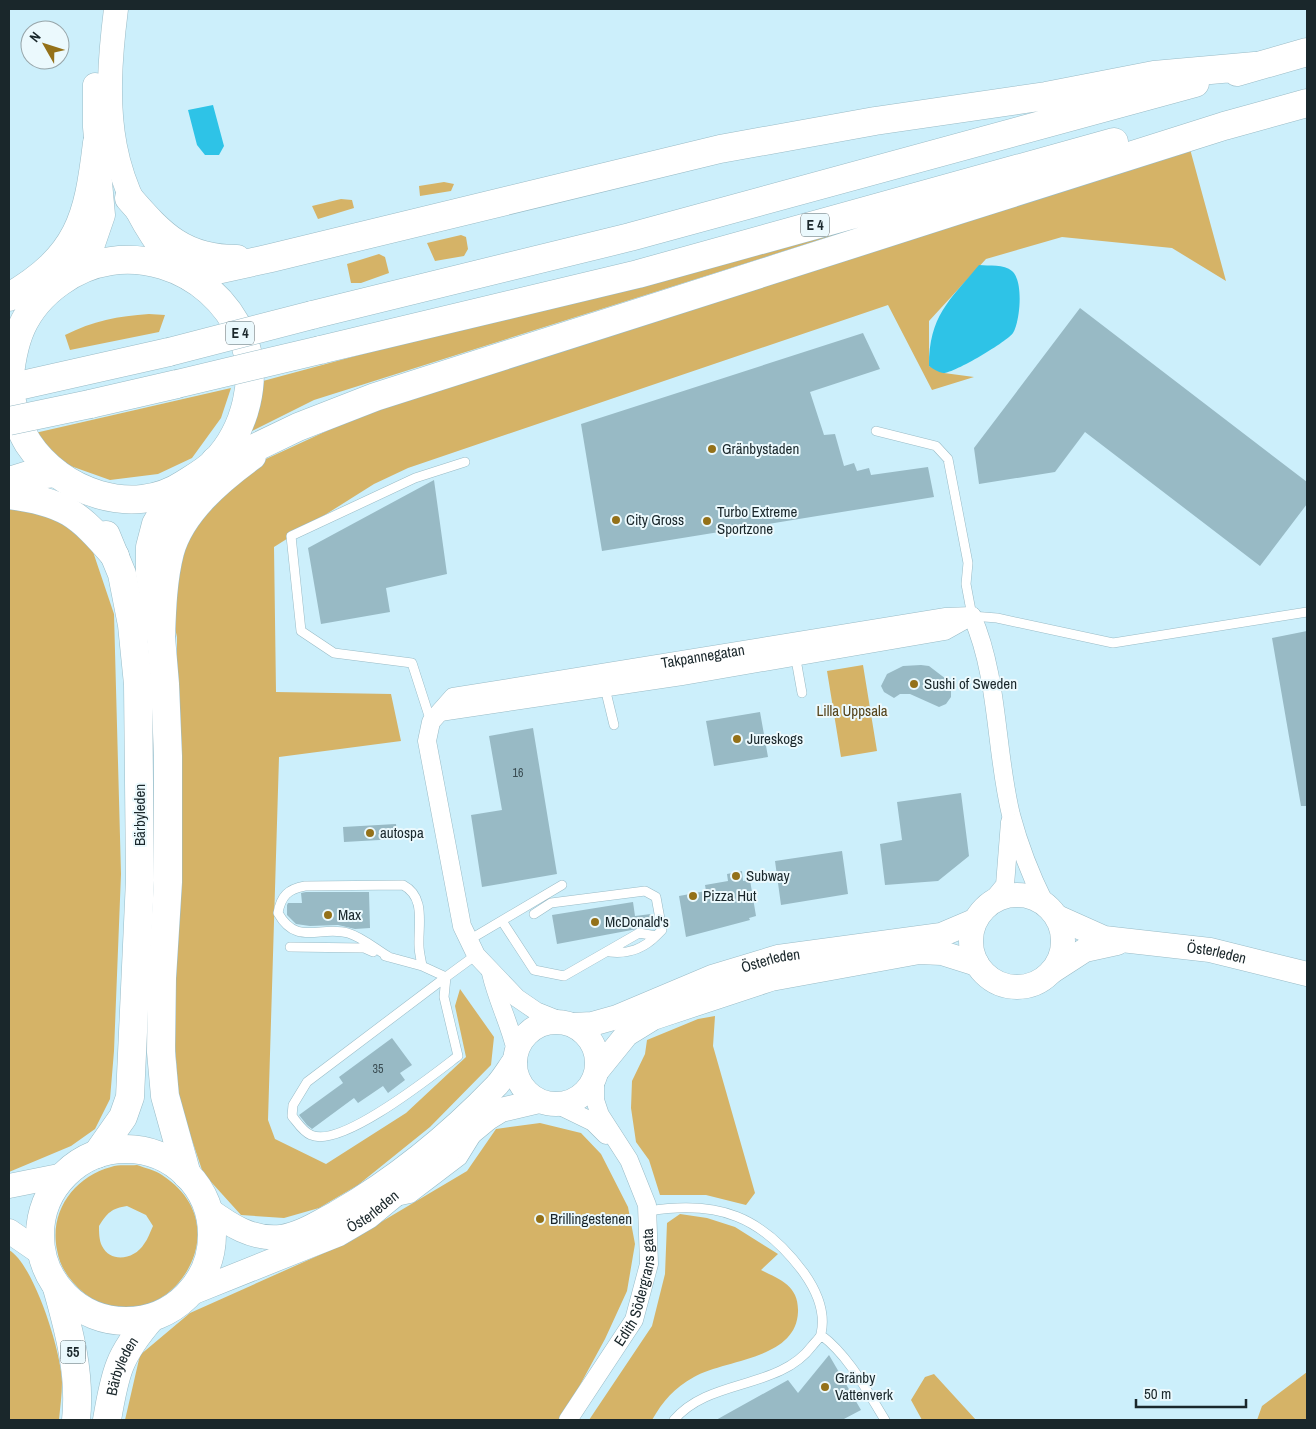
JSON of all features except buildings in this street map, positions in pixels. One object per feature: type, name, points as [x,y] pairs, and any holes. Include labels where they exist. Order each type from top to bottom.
[{"type":"main road","points":[[9,307],[52,287],[76,270],[92,247],[103,215],[97,143],[95,75],[101,9]]},
{"type":"main road","points":[[52,287],[27,314],[10,358],[9,388],[17,422],[28,443],[39,458],[62,478],[109,498],[138,500],[176,490],[215,461],[232,439],[244,412],[250,381],[247,352],[242,336],[229,312],[209,290],[183,272],[151,235],[129,198],[116,160],[112,122],[110,81],[116,9]]},
{"type":"main road","name":"E 4","points":[[9,388],[169,352],[630,237],[1307,52]]},
{"type":"main road","points":[[76,270],[122,258],[152,261],[183,272],[271,258],[720,150],[875,121],[1046,96],[1154,75],[1255,66]]},
{"type":"main road","name":"E 4","points":[[9,421],[176,384],[638,274],[1307,89]]},
{"type":"main road","points":[[215,461],[242,454],[375,397],[1205,132],[1307,103]]},
{"type":"main road","points":[[9,297],[58,259],[80,229],[91,194],[97,143]]},
{"type":"main road","points":[[129,198],[170,241],[188,251],[205,256],[229,259],[271,258]]},
{"type":"main road","points":[[161,637],[164,589],[170,552],[181,526],[199,502],[219,482],[278,437]]},
{"type":"main road","points":[[9,481],[26,476],[62,478]]},
{"type":"main road","name":"Bärbyleden","points":[[62,478],[93,512],[109,540],[122,574],[132,625],[138,684],[140,880],[130,1097],[123,1117],[97,1154]]},
{"type":"main road","name":"Bärbyleden","points":[[176,490],[156,524],[150,547],[150,574],[161,637],[166,684],[168,863],[161,1052],[165,1096],[187,1175]]},
{"type":"main road","points":[[9,495],[37,498],[64,508],[87,523],[115,556]]},
{"type":"main road","points":[[1021,894],[1031,896],[1051,911],[1063,942],[1060,958],[1051,972],[1043,979],[1028,986],[1001,984],[987,976],[977,964],[970,943],[974,921],[991,902],[1005,896],[1021,894]]},
{"type":"main road","name":"Österleden","points":[[1051,911],[1104,938],[1210,950],[1307,974]]},
{"type":"main road","name":"Österleden","points":[[570,1024],[592,1024],[617,1017],[712,977],[778,957],[941,935],[974,921]]},
{"type":"main road","name":"Österleden","points":[[1051,972],[1085,950],[1125,941]]},
{"type":"main road","name":"Österleden","points":[[596,1074],[627,1034],[652,1018],[771,979],[919,952],[942,952],[977,964]]},
{"type":"main road","points":[[550,1022],[570,1024],[590,1039],[598,1060],[596,1074],[584,1094],[568,1103],[549,1103],[528,1094],[520,1084],[516,1072],[515,1056],[523,1037],[535,1027],[550,1022]]},
{"type":"main road","name":"Österleden","points":[[208,1209],[230,1225],[251,1234],[282,1237],[311,1227],[366,1194],[447,1132],[498,1083],[515,1056]]},
{"type":"main road","name":"Österleden","points":[[189,1294],[339,1234],[368,1217],[488,1118],[501,1110],[549,1103]]},
{"type":"main road","points":[[121,1149],[145,1152],[168,1160],[187,1175],[200,1191],[208,1209],[212,1231],[210,1254],[202,1276],[189,1294],[172,1308],[152,1318],[125,1322],[99,1318],[75,1305],[56,1286],[47,1270],[41,1253],[40,1232],[43,1211],[52,1192],[64,1175],[79,1163],[97,1154],[121,1149]]},
{"type":"main road","points":[[9,1186],[64,1175]]},
{"type":"main road","points":[[9,1231],[41,1253]]},
{"type":"main road","name":"55","points":[[56,1286],[68,1324],[75,1365],[76,1420]]},
{"type":"main road","name":"Bärbyleden","points":[[108,1420],[116,1376],[123,1354],[152,1318]]},
{"type":"street","name":"Takpannegatan","points":[[435,717],[603,680],[794,650],[946,616],[972,616]]},
{"type":"street","points":[[972,616],[984,643],[1011,814],[1034,882],[1051,911]]},
{"type":"street","points":[[435,717],[427,741],[439,813],[462,926],[473,948],[491,973],[518,998],[536,1012],[570,1024]]},
{"type":"street","points":[[991,902],[1005,885],[1011,814]]},
{"type":"street","points":[[491,973],[496,994],[510,1025],[515,1056]]},
{"type":"street","points":[[596,1074],[595,1100],[600,1115],[617,1145]]},
{"type":"street","points":[[549,1103],[592,1122],[617,1145]]},
{"type":"street","name":"Edith Södergrans gata","points":[[568,1420],[634,1320],[650,1264],[648,1211],[629,1160],[617,1145]]},
{"type":"lane","points":[[876,431],[936,446],[948,459],[968,563],[966,584],[972,616],[997,618],[1113,643],[1307,612]]},
{"type":"lane","points":[[435,717],[412,663],[334,653],[301,631],[291,536],[415,478],[465,462]]},
{"type":"lane","points":[[794,650],[802,693]]},
{"type":"lane","points":[[603,680],[614,725]]},
{"type":"lane","points":[[389,957],[352,934],[330,931],[300,933],[290,929],[283,923],[278,913],[284,896],[291,889],[305,886],[403,885],[412,890],[418,901],[419,946],[422,966]]},
{"type":"lane","points":[[446,977],[444,997],[458,1056],[400,1100],[334,1136],[312,1136],[301,1127],[292,1116],[293,1105],[307,1082],[446,977],[502,921],[527,904],[562,885]]},
{"type":"lane","points":[[534,914],[552,903],[645,891],[656,897],[662,930],[647,945],[625,954],[610,952]]},
{"type":"lane","points":[[502,921],[534,970],[564,976],[610,952],[623,941],[639,934],[656,936]]},
{"type":"lane","points":[[290,947],[364,948],[422,966],[446,977]]},
{"type":"lane","points":[[648,1211],[684,1206],[725,1212],[761,1228],[784,1247],[813,1286],[819,1300],[821,1335],[805,1356],[782,1370],[701,1399],[680,1413],[674,1420]]},
{"type":"lane","points":[[821,1335],[832,1343],[847,1362],[885,1420]]},
{"type":"green space","points":[[1190,149],[1226,281],[1172,248],[1062,237],[986,259],[929,321],[929,366],[944,373],[974,377],[932,390],[888,305],[408,468],[374,484],[274,547],[276,692],[391,694],[401,741],[279,757],[268,1120],[275,1139],[326,1164],[406,1113],[466,1057],[455,1006],[460,989],[494,1037],[491,1065],[430,1127],[358,1185],[319,1208],[284,1218],[241,1215],[203,1173],[179,1101],[174,1031],[177,637],[163,576],[203,488],[357,417]]},
{"type":"green space","points":[[1024,175],[314,400],[246,434],[263,381]]},
{"type":"green space","points":[[444,182],[454,184],[451,191],[420,196],[419,186]]},
{"type":"green space","points":[[341,199],[352,200],[354,208],[318,219],[312,206]]},
{"type":"green space","points":[[461,235],[466,237],[468,249],[464,256],[435,261],[427,243]]},
{"type":"green space","points":[[379,254],[385,257],[389,273],[361,283],[351,283],[347,264]]},
{"type":"green space","points":[[149,314],[165,315],[159,332],[70,350],[65,335],[75,330],[106,320]]},
{"type":"green space","points":[[231,388],[221,418],[192,458],[158,474],[110,480],[65,464],[35,433]]},
{"type":"green space","points":[[9,496],[85,528],[114,614],[121,874],[114,1051],[110,1099],[95,1129],[71,1146],[9,1172]]},
{"type":"green space","name":"Lilla Uppsala","points":[[863,665],[877,751],[841,757],[827,671]]},
{"type":"green space","points":[[715,1016],[713,1046],[755,1193],[746,1205],[706,1195],[660,1195],[649,1160],[636,1142],[631,1108],[632,1081],[645,1054],[647,1040],[698,1019]]},
{"type":"green space","points":[[540,1123],[581,1133],[601,1154],[628,1207],[635,1244],[627,1291],[605,1339],[561,1420],[125,1420],[140,1355],[190,1313],[344,1244],[467,1171],[496,1129]]},
{"type":"green space","points":[[137,1165],[162,1175],[187,1199],[197,1226],[195,1253],[183,1277],[164,1296],[139,1307],[112,1307],[84,1293],[66,1274],[57,1250],[57,1222],[67,1198],[86,1179],[114,1166]],"holes":[[[127,1206],[146,1215],[153,1226],[147,1240],[140,1249],[129,1256],[123,1257],[117,1257],[106,1252],[100,1241],[99,1226],[107,1214],[117,1208]]]},
{"type":"green space","points":[[680,1214],[707,1218],[735,1227],[778,1254],[761,1270],[782,1281],[792,1290],[798,1303],[794,1328],[785,1340],[772,1349],[757,1356],[707,1371],[687,1381],[660,1407],[652,1420],[589,1420],[652,1326],[665,1274],[667,1223]]},
{"type":"green space","points":[[9,1250],[28,1273],[37,1291],[52,1332],[61,1369],[62,1382],[59,1420],[9,1420]]},
{"type":"green space","points":[[1307,1372],[1307,1420],[1257,1420],[1262,1406]]},
{"type":"green space","points":[[934,1374],[976,1420],[922,1420],[911,1400],[925,1377]]},
{"type":"water","points":[[213,105],[224,146],[219,155],[205,155],[197,145],[188,110]]},
{"type":"water","points":[[979,265],[1005,267],[1016,276],[1020,302],[1015,328],[1009,337],[980,356],[949,372],[939,372],[929,366],[930,349],[937,322],[950,300]]},
{"type":"place","name":"Gränbystaden","points":[[712,449]]},
{"type":"place","name":"City Gross","points":[[616,520]]},
{"type":"place","name":"Turbo Extreme Sportzone","points":[[707,521]]},
{"type":"place","name":"Sushi of Sweden","points":[[914,684]]},
{"type":"place","name":"Jureskogs","points":[[737,739]]},
{"type":"place","name":"autospa","points":[[370,833]]},
{"type":"place","name":"Subway","points":[[736,876]]},
{"type":"place","name":"Pizza Hut","points":[[693,896]]},
{"type":"place","name":"Max","points":[[328,915]]},
{"type":"place","name":"McDonald's","points":[[595,922]]},
{"type":"place","name":"Brillingestenen","points":[[540,1219]]},
{"type":"place","name":"Gränby Vattenverk","points":[[825,1387]]}]
